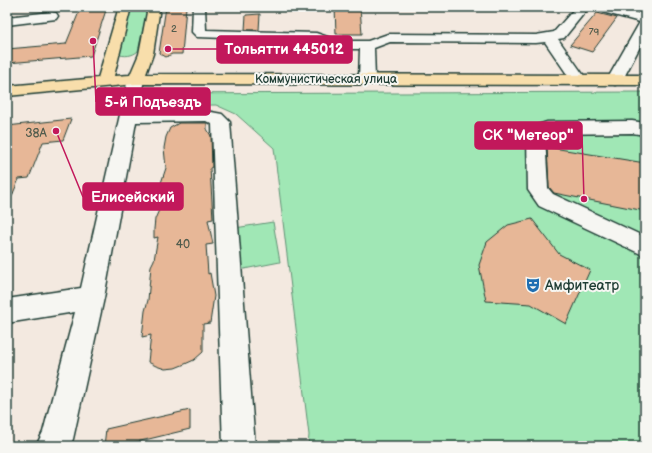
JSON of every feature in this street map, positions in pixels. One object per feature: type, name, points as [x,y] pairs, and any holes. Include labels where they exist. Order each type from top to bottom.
[{"type":"main road","points":[[105,81],[125,7]]},
{"type":"main road","points":[[136,79],[146,54],[154,7]]},
{"type":"main road","name":"Коммунистическая улица","points":[[7,91],[136,79],[645,80]]},
{"type":"lane","points":[[199,7],[199,32],[207,36],[316,37],[337,45],[367,45],[388,38],[536,39],[549,37],[559,35],[583,7]]},
{"type":"lane","points":[[599,7],[645,19]]},
{"type":"lane","points":[[7,21],[51,16]]},
{"type":"lane","points":[[615,80],[645,24]]},
{"type":"lane","points":[[549,37],[579,80]]},
{"type":"lane","points":[[367,45],[367,79]]},
{"type":"lane","points":[[55,444],[91,298],[136,79]]},
{"type":"lane","points":[[128,117],[206,116],[216,118],[220,122],[239,446]]},
{"type":"lane","points":[[645,129],[632,127],[546,128],[541,130],[536,136],[538,190],[540,195],[546,200],[645,247]]},
{"type":"lane","points":[[7,310],[91,298]]},
{"type":"green space","points":[[130,7],[148,7],[138,51],[128,56],[123,56],[118,54]]},
{"type":"green space","points":[[645,92],[645,446],[308,446],[309,435],[274,148],[236,114],[216,105],[139,106],[139,104],[149,94]]},
{"type":"green space","points":[[273,222],[280,262],[239,270],[235,228]]},
{"type":"building","points":[[81,7],[107,7],[91,56],[7,63],[7,49],[66,44]]},
{"type":"building","points":[[166,7],[186,7],[182,54],[172,54],[166,57],[159,53]]},
{"type":"building","points":[[335,7],[360,7],[362,34],[336,34]]},
{"type":"building","points":[[597,13],[617,18],[592,52],[570,45]]},
{"type":"building","points":[[260,14],[259,30],[245,30],[246,15]]},
{"type":"building","points":[[71,119],[63,140],[43,142],[29,178],[19,179],[7,208],[7,126]]},
{"type":"building","points":[[179,123],[207,123],[207,129],[211,136],[212,167],[210,168],[213,219],[208,220],[213,244],[206,245],[208,274],[210,273],[214,296],[210,323],[203,324],[203,352],[194,360],[175,368],[165,369],[148,362],[151,335],[142,337],[145,311],[148,300],[151,266],[154,260],[158,237],[154,238],[154,229],[155,219],[159,210],[160,186],[166,168],[164,148],[166,137],[170,128]]},
{"type":"building","points":[[547,147],[645,163],[645,211],[554,193],[549,187]]},
{"type":"building","name":"Амфитеатр","points":[[532,219],[559,254],[590,270],[566,324],[531,304],[486,301],[479,265],[487,242],[508,225]]},
{"type":"building","points":[[190,410],[190,429],[120,446],[104,446],[106,429]]},
{"type":"place","name":"5-й Подъездъ","points":[[93,41]]},
{"type":"place","name":"Тольятти 445012","points":[[168,49]]},
{"type":"place","name":"Елисейский","points":[[56,131]]},
{"type":"place","name":"СК \"Метеор\"","points":[[584,199]]},
{"type":"place","name":"Амфитеатр","points":[[533,285]]}]
